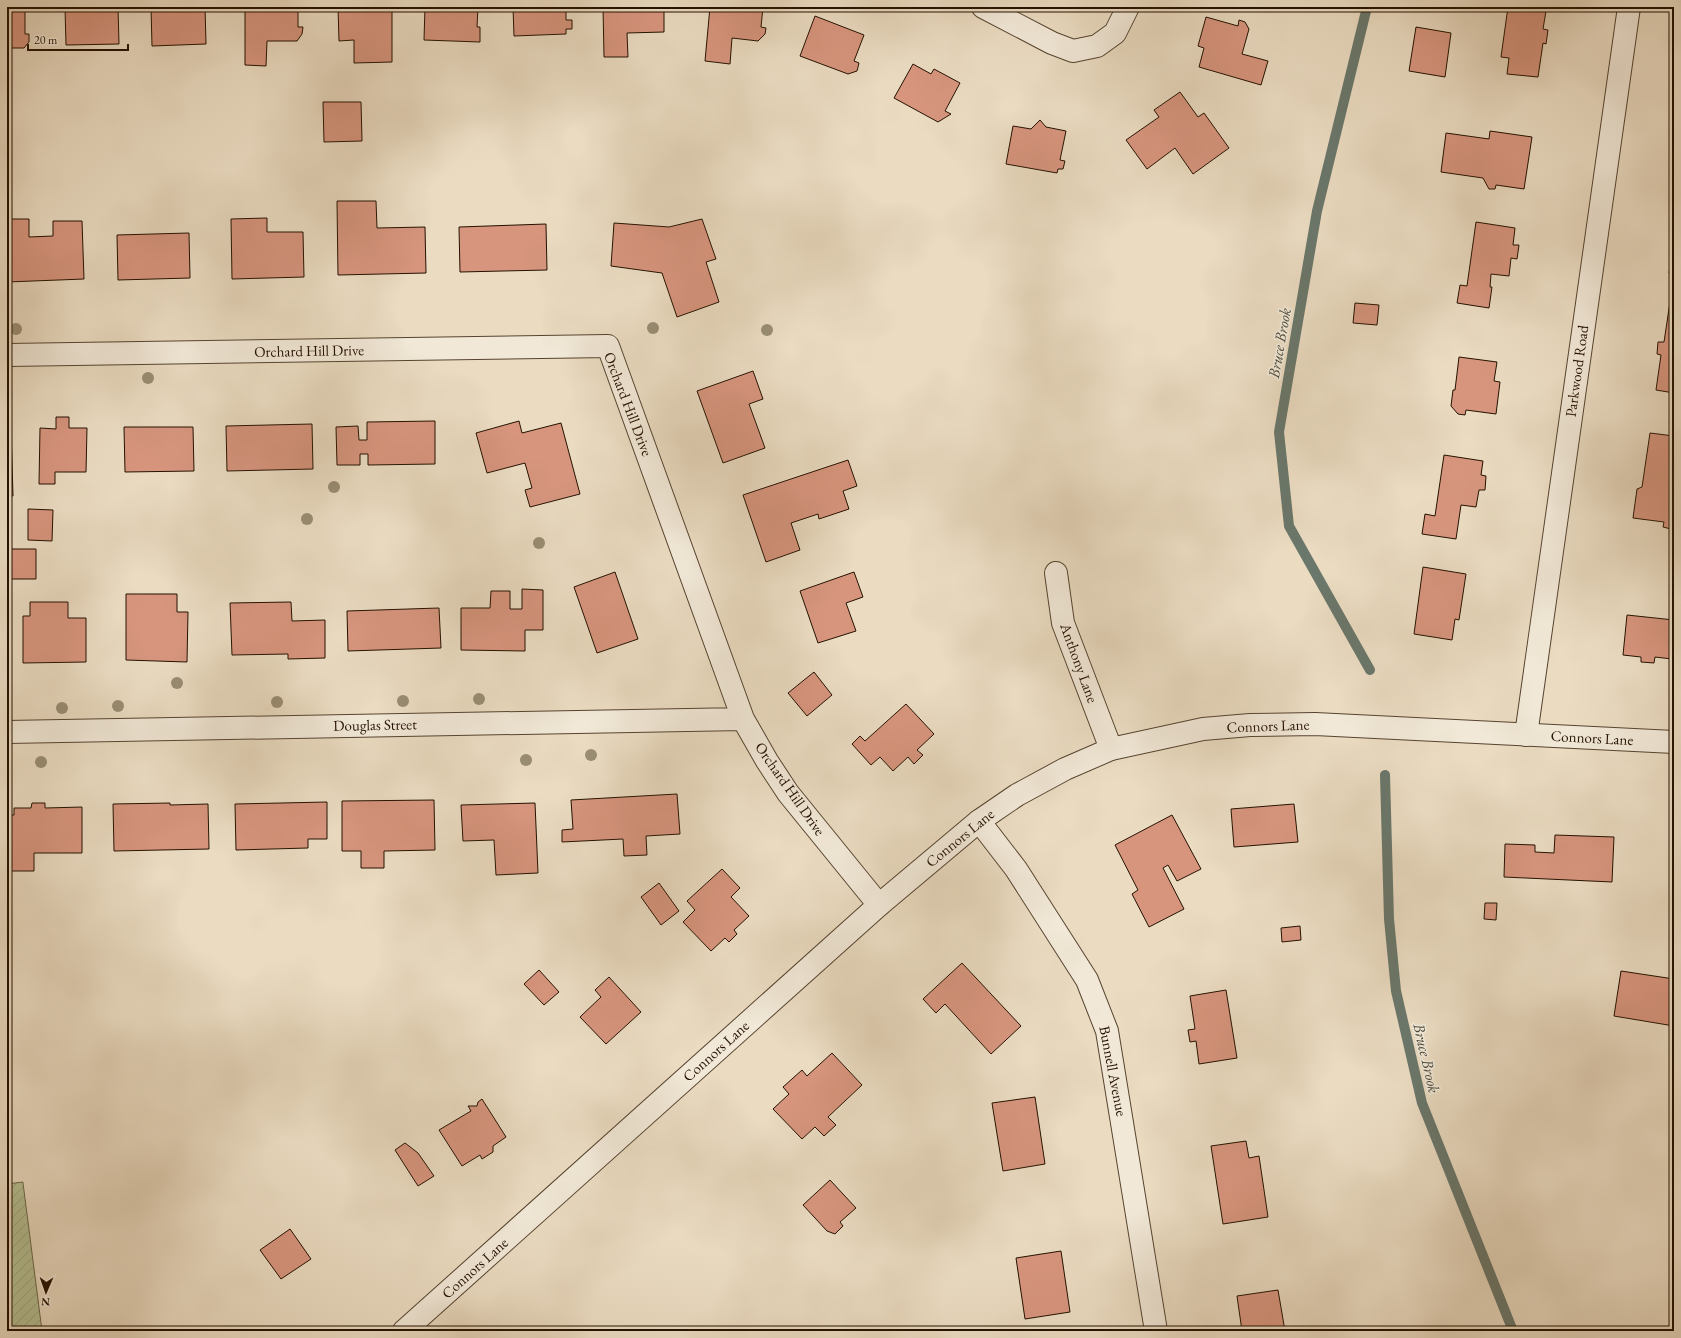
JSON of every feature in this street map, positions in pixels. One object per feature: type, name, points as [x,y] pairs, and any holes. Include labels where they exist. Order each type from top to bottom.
[{"type":"street","points":[[983,7],[1052,43],[1073,51],[1096,46],[1115,33],[1128,7]]},
{"type":"street","name":"Parkwood Road","points":[[1526,735],[1629,7]]},
{"type":"street","name":"Orchard Hill Drive","points":[[7,355],[608,346],[743,719],[767,761],[788,793],[879,905]]},
{"type":"street","name":"Anthony Lane","points":[[1056,574],[1063,624],[1111,749]]},
{"type":"street","name":"Douglas Street","points":[[7,732],[743,719]]},
{"type":"street","name":"Connors Lane","points":[[404,1331],[879,905],[979,821],[1017,794],[1065,769],[1111,749],[1203,729],[1250,725],[1315,724],[1674,742]]},
{"type":"street","name":"Bunnell Avenue","points":[[979,821],[1016,869],[1087,980],[1107,1031],[1156,1331]]},
{"type":"green space","points":[[23,1182],[42,1331],[7,1331],[7,1184]]},
{"type":"building","points":[[7,7],[25,7],[25,34],[29,34],[29,42],[24,48],[7,48]]},
{"type":"building","points":[[118,7],[119,44],[66,45],[65,8]]},
{"type":"building","points":[[151,7],[205,7],[206,44],[152,46]]},
{"type":"building","points":[[245,7],[298,7],[298,27],[303,27],[302,34],[297,41],[267,41],[266,66],[245,65]]},
{"type":"building","points":[[338,7],[392,7],[392,62],[354,63],[354,40],[339,41]]},
{"type":"building","points":[[425,7],[478,7],[477,27],[480,27],[480,42],[424,40]]},
{"type":"building","points":[[513,7],[566,7],[566,20],[572,20],[572,29],[566,29],[566,34],[514,36]]},
{"type":"building","points":[[603,7],[664,7],[664,32],[627,33],[628,57],[604,57]]},
{"type":"building","points":[[710,7],[763,7],[761,27],[766,28],[765,34],[758,41],[732,38],[730,64],[705,61]]},
{"type":"building","points":[[1508,7],[1546,11],[1543,29],[1548,30],[1546,44],[1543,43],[1538,77],[1507,74],[1509,58],[1501,57]]},
{"type":"building","points":[[815,16],[864,35],[854,61],[859,63],[857,71],[848,74],[800,56]]},
{"type":"building","points":[[1206,17],[1238,26],[1239,20],[1245,22],[1249,29],[1242,54],[1268,61],[1261,85],[1199,67],[1204,48],[1198,46]]},
{"type":"building","points":[[1416,27],[1451,33],[1445,77],[1409,71]]},
{"type":"building","points":[[913,64],[931,74],[934,69],[960,83],[945,111],[951,114],[938,122],[894,98]]},
{"type":"building","points":[[1180,92],[1198,117],[1204,113],[1229,148],[1193,174],[1175,148],[1147,169],[1126,140],[1159,117],[1154,110]]},
{"type":"building","points":[[323,102],[361,102],[362,141],[324,142]]},
{"type":"building","points":[[1040,120],[1046,127],[1066,131],[1060,160],[1065,161],[1063,169],[1058,169],[1057,173],[1006,164],[1013,126],[1031,129]]},
{"type":"building","points":[[1490,131],[1532,137],[1524,189],[1496,185],[1495,189],[1489,189],[1483,178],[1441,172],[1446,133],[1489,139]]},
{"type":"building","points":[[337,201],[376,201],[377,228],[425,227],[426,273],[338,275]]},
{"type":"building","points":[[267,218],[267,232],[303,232],[304,277],[232,279],[231,219]]},
{"type":"building","points":[[7,219],[29,219],[29,237],[53,236],[53,221],[82,221],[84,279],[7,282]]},
{"type":"building","points":[[702,219],[716,259],[706,262],[719,302],[677,317],[662,273],[611,266],[614,223],[669,227]]},
{"type":"building","points":[[1476,222],[1515,228],[1513,245],[1519,245],[1517,259],[1511,258],[1509,276],[1491,274],[1490,287],[1492,287],[1489,308],[1457,303],[1460,285],[1467,286]]},
{"type":"building","points":[[546,224],[547,270],[460,272],[459,227]]},
{"type":"building","points":[[1672,230],[1674,231],[1674,246],[1670,241]]},
{"type":"building","points":[[189,233],[190,278],[118,280],[117,235]]},
{"type":"building","points":[[1674,246],[1674,274],[1669,273]]},
{"type":"building","points":[[1670,302],[1674,302],[1674,393],[1656,390],[1661,355],[1657,354],[1658,342],[1664,342]]},
{"type":"building","points":[[1355,303],[1379,305],[1377,325],[1353,323]]},
{"type":"building","points":[[1459,357],[1497,362],[1494,381],[1500,382],[1496,414],[1466,410],[1465,415],[1458,414],[1451,406],[1453,390],[1455,390]]},
{"type":"building","points":[[753,371],[763,399],[749,404],[765,448],[723,463],[697,391]]},
{"type":"building","points":[[56,417],[69,417],[69,428],[87,428],[86,472],[55,472],[55,484],[39,484],[40,428],[56,429]]},
{"type":"building","points":[[435,421],[435,464],[368,465],[368,454],[360,454],[360,465],[337,465],[336,427],[358,426],[359,440],[367,440],[367,422]]},
{"type":"building","points":[[519,421],[522,433],[561,423],[580,494],[530,507],[525,490],[532,488],[525,463],[487,473],[476,433]]},
{"type":"building","points":[[312,424],[313,469],[227,471],[226,426]]},
{"type":"building","points":[[124,427],[193,427],[194,471],[125,472]]},
{"type":"building","points":[[7,429],[11,429],[13,496],[7,496]]},
{"type":"building","points":[[1650,433],[1674,436],[1674,523],[1672,523],[1671,529],[1663,527],[1664,522],[1633,518],[1637,489],[1642,487]]},
{"type":"building","points":[[1444,455],[1483,461],[1481,475],[1486,476],[1485,490],[1479,490],[1476,507],[1461,505],[1456,539],[1422,534],[1425,514],[1435,516]]},
{"type":"building","points":[[848,460],[857,486],[843,491],[849,509],[819,519],[818,514],[791,523],[800,550],[766,562],[743,495]]},
{"type":"building","points":[[28,509],[53,510],[52,541],[28,540]]},
{"type":"building","points":[[7,549],[36,549],[36,579],[7,579]]},
{"type":"building","points":[[1423,567],[1466,574],[1459,620],[1455,619],[1452,640],[1414,634]]},
{"type":"building","points":[[615,572],[638,639],[597,653],[574,587]]},
{"type":"building","points":[[854,572],[863,597],[846,603],[856,631],[818,643],[800,591]]},
{"type":"building","points":[[522,589],[543,590],[543,630],[525,630],[525,651],[461,650],[461,608],[490,608],[491,591],[510,591],[510,609],[522,609]]},
{"type":"building","points":[[126,594],[177,594],[177,612],[188,612],[187,662],[126,660]]},
{"type":"building","points":[[30,602],[68,602],[68,618],[86,618],[86,662],[23,663],[23,616],[30,616]]},
{"type":"building","points":[[291,602],[292,621],[325,620],[325,658],[288,659],[288,654],[232,655],[230,603]]},
{"type":"building","points":[[439,608],[441,648],[348,651],[347,611]]},
{"type":"building","points":[[1627,615],[1674,620],[1672,659],[1655,657],[1654,663],[1641,662],[1641,657],[1623,655]]},
{"type":"building","points":[[814,672],[832,695],[807,716],[788,693]]},
{"type":"building","points":[[906,704],[934,734],[917,750],[923,755],[914,764],[908,757],[893,771],[880,757],[871,765],[852,744],[860,736],[865,741]]},
{"type":"building","points":[[677,794],[680,834],[646,836],[647,855],[624,856],[623,839],[562,842],[562,830],[573,829],[571,800]]},
{"type":"building","points":[[434,800],[435,850],[384,851],[384,868],[361,868],[361,851],[342,851],[342,801]]},
{"type":"building","points":[[327,802],[327,839],[308,839],[308,848],[236,850],[235,804]]},
{"type":"building","points":[[32,803],[45,803],[45,808],[82,807],[82,853],[34,853],[34,871],[7,871],[7,815],[14,815],[14,808],[31,808]]},
{"type":"building","points":[[170,803],[170,805],[208,804],[209,849],[114,851],[113,804]]},
{"type":"building","points":[[535,803],[538,873],[496,875],[494,840],[463,841],[461,805]]},
{"type":"building","points":[[1294,804],[1298,842],[1234,847],[1231,809]]},
{"type":"building","points":[[1172,815],[1201,869],[1177,881],[1168,865],[1163,868],[1184,909],[1149,927],[1132,894],[1138,890],[1115,845]]},
{"type":"building","points":[[1555,835],[1614,837],[1612,882],[1504,877],[1505,844],[1535,845],[1535,852],[1554,853]]},
{"type":"building","points":[[722,869],[740,888],[731,897],[749,916],[734,930],[737,934],[729,942],[725,938],[711,951],[683,922],[695,910],[687,901]]},
{"type":"building","points":[[659,883],[679,911],[661,925],[641,897]]},
{"type":"building","points":[[1485,903],[1497,903],[1496,920],[1484,919]]},
{"type":"building","points":[[1300,926],[1301,940],[1282,942],[1281,928]]},
{"type":"building","points":[[962,963],[1021,1026],[991,1054],[945,1004],[936,1013],[923,999]]},
{"type":"building","points":[[539,970],[559,992],[544,1005],[524,984]]},
{"type":"building","points":[[1621,971],[1674,979],[1674,1026],[1614,1016]]},
{"type":"building","points":[[609,977],[641,1012],[606,1044],[580,1017],[601,997],[595,990]]},
{"type":"building","points":[[1226,990],[1237,1058],[1199,1064],[1196,1041],[1190,1042],[1188,1030],[1195,1029],[1190,996]]},
{"type":"building","points":[[832,1053],[862,1085],[828,1117],[836,1125],[824,1136],[815,1127],[802,1139],[773,1109],[789,1094],[783,1087],[802,1070],[807,1076]]},
{"type":"building","points":[[1035,1097],[1045,1164],[1003,1171],[992,1103]]},
{"type":"building","points":[[482,1099],[506,1137],[493,1146],[493,1152],[482,1159],[480,1155],[462,1166],[439,1130],[471,1111],[468,1106],[477,1106],[478,1102]]},
{"type":"building","points":[[1246,1141],[1249,1158],[1259,1156],[1268,1217],[1223,1224],[1211,1146]]},
{"type":"building","points":[[405,1143],[418,1153],[434,1176],[418,1186],[395,1150]]},
{"type":"building","points":[[830,1180],[856,1208],[840,1222],[843,1226],[835,1234],[827,1231],[803,1205]]},
{"type":"building","points":[[290,1229],[311,1259],[281,1279],[260,1250]]},
{"type":"building","points":[[1061,1251],[1070,1312],[1025,1319],[1016,1258]]},
{"type":"building","points":[[1278,1290],[1285,1331],[1242,1331],[1237,1296]]},
{"type":"waterway","name":"Bruce Brook","points":[[1367,7],[1317,211],[1279,432],[1289,526],[1370,670]]},
{"type":"waterway","name":"Bruce Brook","points":[[1385,775],[1389,919],[1396,991],[1422,1103],[1513,1331]]}]
